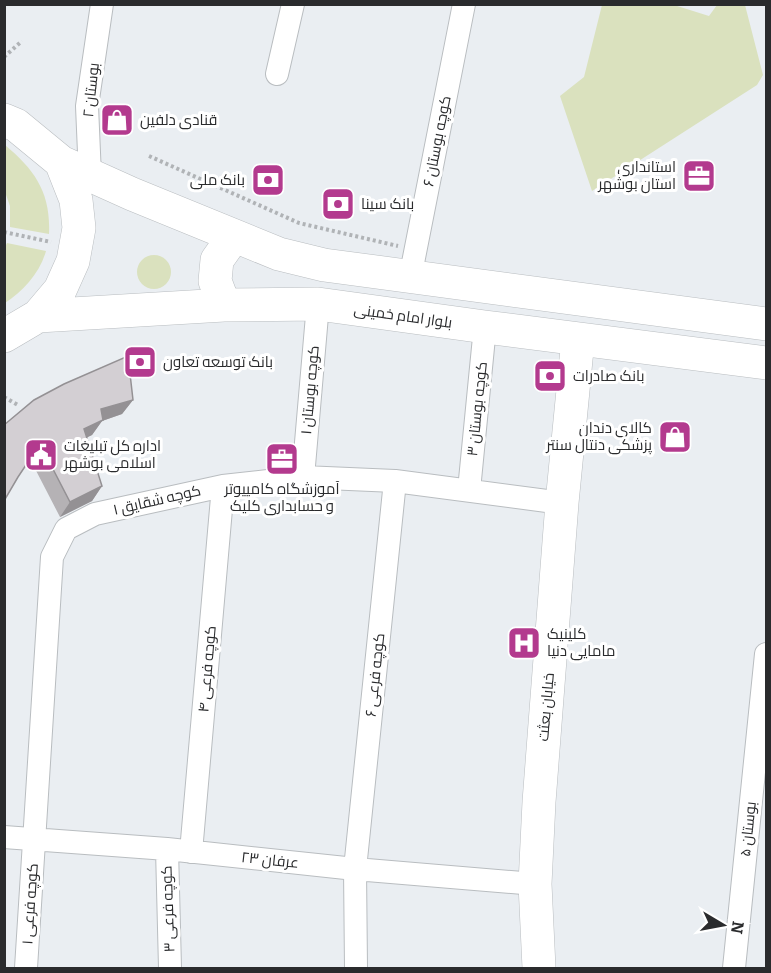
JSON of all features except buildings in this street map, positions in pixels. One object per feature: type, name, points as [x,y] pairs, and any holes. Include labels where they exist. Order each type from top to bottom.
[{"type":"street","name":"بوستان ۲","points":[[76,169],[102,4]]},
{"type":"street","points":[[277,74],[293,4]]},
{"type":"street","name":"کوچه بوستان ۶","points":[[413,264],[464,4]]},
{"type":"street","points":[[8,114],[76,169],[279,254],[324,265],[413,264],[766,324]]},
{"type":"street","points":[[4,336],[38,316],[60,290],[74,261],[79,228],[76,169]]},
{"type":"street","points":[[224,305],[215,281],[217,260],[234,236]]},
{"type":"street","name":"بلوار امام خمینی","points":[[38,316],[224,305],[318,304],[766,363]]},
{"type":"street","name":"کوچه بوستان ۱","points":[[303,477],[318,304]]},
{"type":"street","name":"کوچه بوستان ۳","points":[[469,490],[485,327]]},
{"type":"street","name":"خیابان بعثت","points":[[539,969],[535,884],[539,802],[562,503],[578,339]]},
{"type":"street","name":"کوچه شقایق ۱","points":[[34,839],[52,557],[66,529],[95,514],[223,486],[303,477],[394,481],[562,503]]},
{"type":"street","name":"کوچه فرعی ۶","points":[[356,969],[355,869],[394,481]]},
{"type":"street","name":"کوچه فرعی ۴","points":[[191,852],[223,486]]},
{"type":"street","name":"بوستان ۵","points":[[734,969],[766,654]]},
{"type":"street","name":"عرفان ۲۳","points":[[4,837],[167,849],[355,869],[535,884]]},
{"type":"street","name":"کوچه فرعی ۱","points":[[26,969],[34,839]]},
{"type":"street","name":"کوچه فرعی ۳","points":[[167,849],[170,969]]},
{"type":"path","points":[[4,57],[22,41]]},
{"type":"path","points":[[149,156],[299,223],[413,264]]},
{"type":"path","points":[[4,397],[18,405]]},
{"type":"green space","points":[[602,5],[674,5],[709,16],[717,5],[745,5],[763,75],[757,85],[592,191],[560,96],[584,77]]},
{"type":"green space","points":[[5,145],[33,173],[44,194],[49,219],[49,234],[10,227],[10,206],[5,192]]},
{"type":"green space","points":[[7,243],[46,251],[40,267],[30,281],[5,303],[4,249]]},
{"type":"green space","points":[[154,255],[166,260],[171,272],[166,284],[154,289],[142,284],[137,272],[142,260]]},
{"type":"place","name":"قنادی دلفین","points":[[117,120]]},
{"type":"place","name":"استانداری استان بوشهر","points":[[699,176]]},
{"type":"place","name":"بانک ملی","points":[[268,180]]},
{"type":"place","name":"بانک سینا","points":[[338,204]]},
{"type":"place","name":"بانک توسعه تعاون","points":[[140,362]]},
{"type":"place","name":"بانک صادرات","points":[[550,376]]},
{"type":"place","name":"کالای دندان پزشکی دنتال سنتر","points":[[675,437]]},
{"type":"place","name":"اداره کل تبلیغات اسلامی بوشهر","points":[[41,455]]},
{"type":"place","name":"آموزشگاه کامپیوتر و حسابداری کلیک","points":[[282,459]]},
{"type":"place","name":"کلینیک مامایی دنیا","points":[[524,643]]}]
